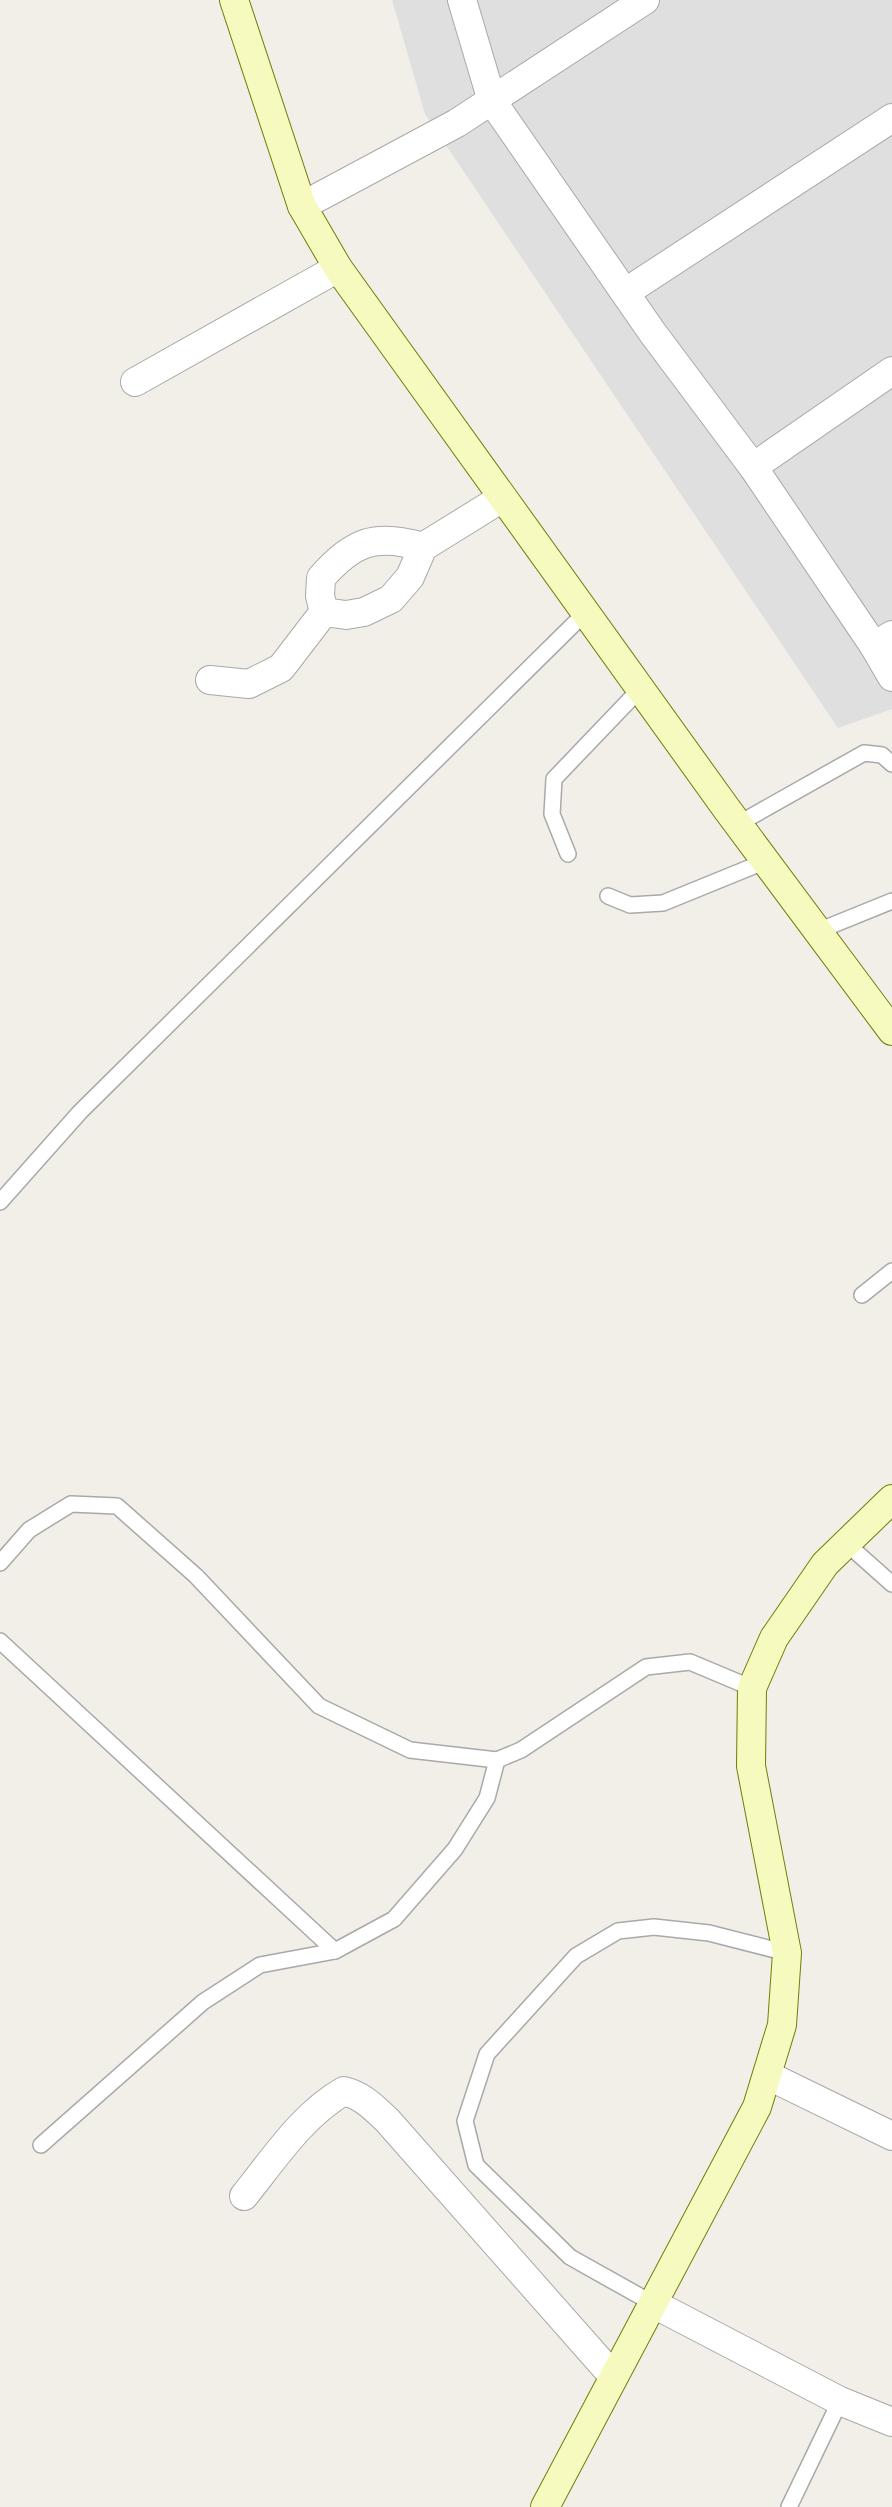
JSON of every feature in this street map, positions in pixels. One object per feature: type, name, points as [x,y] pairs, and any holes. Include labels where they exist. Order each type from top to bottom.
[{"type":"street","points":[[234,0],[302,206],[338,268],[738,824],[892,1031]]},
{"type":"street","points":[[462,0],[492,101],[652,332],[883,641],[892,677]]},
{"type":"street","points":[[302,206],[457,123],[645,0]]},
{"type":"street","points":[[626,292],[892,118]]},
{"type":"street","points":[[135,382],[338,268]]},
{"type":"street","points":[[753,467],[892,371]]},
{"type":"street","points":[[324,612],[346,615],[364,612],[391,599],[410,577],[423,547],[502,498]]},
{"type":"street","points":[[324,612],[320,596],[321,578],[338,558],[361,544],[376,540],[406,542],[423,547]]},
{"type":"street","points":[[210,680],[249,684],[281,668],[324,612]]},
{"type":"street","points":[[545,2507],[757,2107],[782,2025],[787,1953],[751,1766],[752,1688],[774,1638],[825,1564],[892,1499]]},
{"type":"street","points":[[767,2075],[892,2136]]},
{"type":"street","points":[[244,2196],[299,2128],[320,2106],[344,2091],[355,2094],[365,2099],[387,2120],[613,2376]]},
{"type":"street","points":[[652,2303],[840,2401],[892,2422]]},
{"type":"lane","points":[[0,1202],[80,1112],[586,612]]},
{"type":"lane","points":[[568,854],[552,814],[554,779],[641,688]]},
{"type":"lane","points":[[738,824],[864,752],[882,756],[892,764]]},
{"type":"lane","points":[[608,896],[630,905],[662,903],[766,861]]},
{"type":"lane","points":[[818,931],[892,900]]},
{"type":"lane","points":[[862,1295],[892,1272]]},
{"type":"lane","points":[[0,1563],[29,1530],[71,1504],[117,1506],[196,1576],[319,1706],[410,1750],[497,1760],[521,1750],[646,1667],[690,1662],[752,1688]]},
{"type":"lane","points":[[846,1544],[892,1584]]},
{"type":"lane","points":[[0,1641],[335,1951]]},
{"type":"lane","points":[[41,2145],[203,2002],[260,1965],[335,1951],[394,1919],[455,1849],[487,1798],[497,1760]]},
{"type":"lane","points":[[652,2303],[570,2257],[476,2165],[465,2121],[487,2054],[576,1956],[618,1932],[654,1927],[709,1933],[787,1953]]},
{"type":"lane","points":[[789,2507],[840,2401]]},
{"type":"shaded area","points":[[392,0],[892,0],[892,709],[838,728],[425,114]]}]
